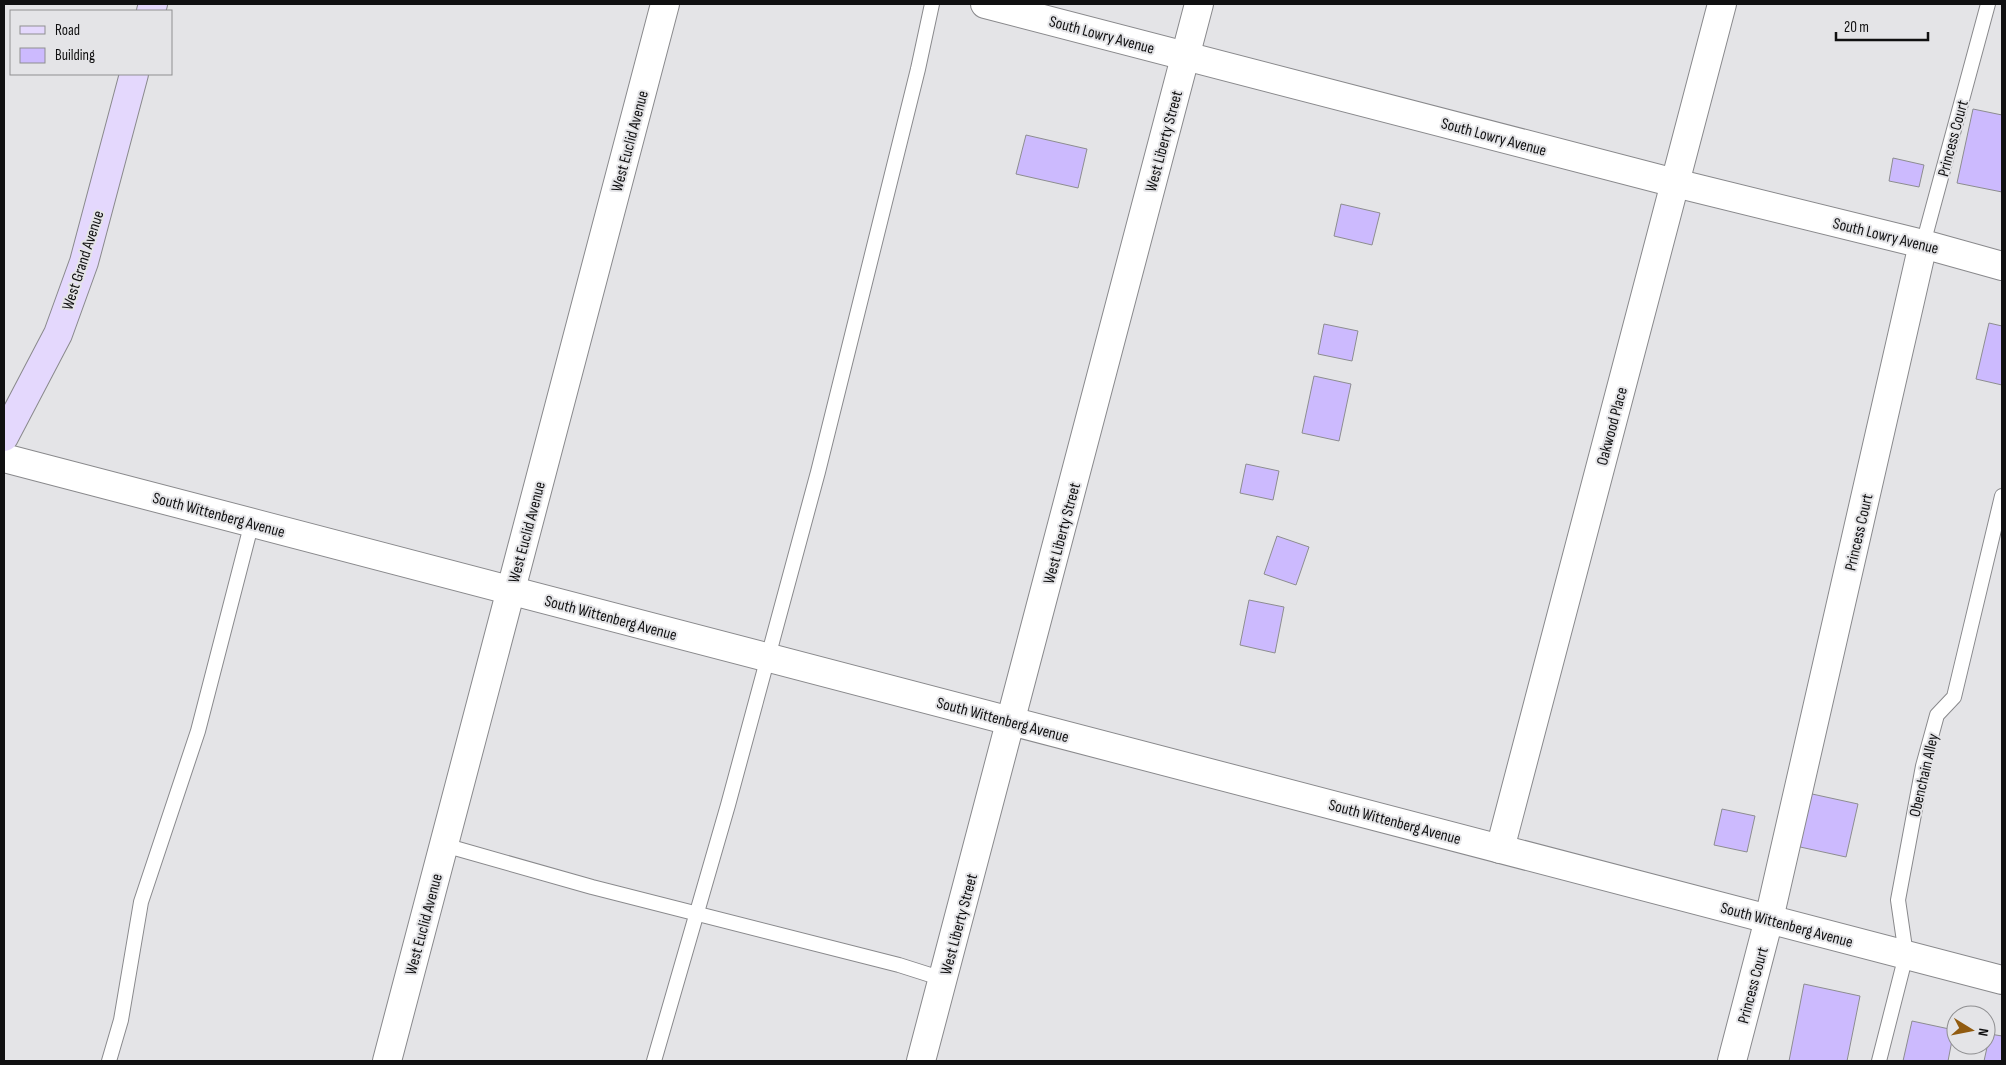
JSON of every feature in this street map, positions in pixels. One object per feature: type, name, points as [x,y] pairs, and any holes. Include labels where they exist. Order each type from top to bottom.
[{"type":"street","name":"West Euclid Avenue","points":[[388,1061],[665,4]]},
{"type":"street","name":"South Lowry Avenue","points":[[985,4],[1675,183],[1923,244],[2002,266]]},
{"type":"street","name":"West Liberty Street","points":[[921,1061],[1012,721],[1199,4]]},
{"type":"street","name":"Oakwood Place","points":[[1500,849],[1722,4]]},
{"type":"street","name":"West Grand Avenue","points":[[4,437],[58,334],[84,262],[134,75]]},
{"type":"street","name":"Princess Court","points":[[1732,1061],[1769,919],[1923,244]]},
{"type":"street","name":"South Wittenberg Avenue","points":[[4,458],[2002,980]]},
{"type":"lane","points":[[654,1061],[728,805],[766,657],[818,472],[918,69],[932,4]]},
{"type":"lane","name":"Princess Court","points":[[1923,244],[1988,4]]},
{"type":"lane","name":"Obenchain Alley","points":[[1879,1061],[1906,955],[1898,900],[1923,766],[1937,716],[1954,697],[2002,496]]},
{"type":"lane","points":[[109,1061],[120,1020],[141,902],[198,732],[252,522]]},
{"type":"lane","points":[[444,845],[592,887],[890,963],[943,979]]},
{"type":"building","points":[[1973,109],[2002,115],[2002,192],[1957,183]]},
{"type":"building","points":[[1026,135],[1087,149],[1078,188],[1016,174]]},
{"type":"building","points":[[1893,158],[1924,165],[1919,187],[1889,181]]},
{"type":"building","points":[[1341,204],[1380,213],[1372,245],[1334,236]]},
{"type":"building","points":[[1989,323],[2002,326],[2002,385],[1976,379]]},
{"type":"building","points":[[1324,324],[1358,331],[1352,361],[1318,354]]},
{"type":"building","points":[[1314,376],[1351,384],[1339,441],[1302,433]]},
{"type":"building","points":[[1246,464],[1279,471],[1273,500],[1240,493]]},
{"type":"building","points":[[1277,536],[1309,547],[1296,585],[1264,574]]},
{"type":"building","points":[[1249,600],[1284,607],[1275,653],[1240,645]]},
{"type":"building","points":[[1803,792],[1858,804],[1846,857],[1791,845]]},
{"type":"building","points":[[1722,809],[1755,816],[1747,852],[1714,845]]},
{"type":"building","points":[[1804,984],[1860,996],[1847,1061],[1789,1061]]},
{"type":"building","points":[[1912,1021],[1946,1028],[1946,1055],[1949,1055],[1948,1061],[1903,1061]]},
{"type":"building","points":[[1996,1035],[2002,1036],[2002,1061],[1984,1061],[1985,1055],[1996,1055]]}]
